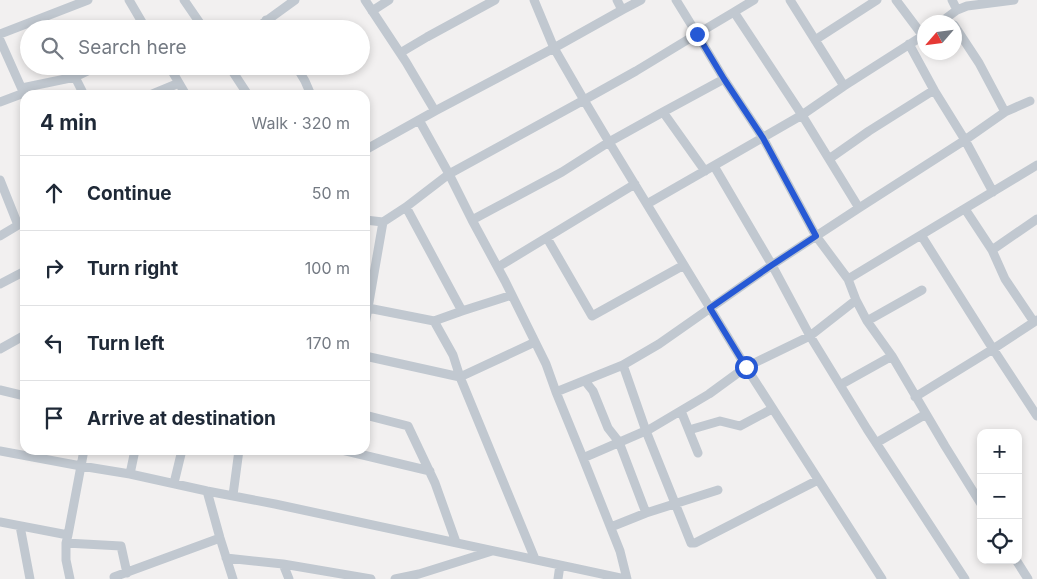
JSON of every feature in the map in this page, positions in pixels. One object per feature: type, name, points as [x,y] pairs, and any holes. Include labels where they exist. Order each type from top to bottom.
[{"type":"street","points":[[36,20],[88,0]]},
{"type":"street","points":[[128,0],[140,20]]},
{"type":"street","points":[[266,20],[295,0]]},
{"type":"street","points":[[365,0],[435,111]]},
{"type":"street","points":[[372,11],[389,0]]},
{"type":"street","points":[[534,0],[554,48],[608,142],[772,409],[882,579]]},
{"type":"street","points":[[617,0],[622,10]]},
{"type":"street","points":[[370,147],[641,0]]},
{"type":"street","points":[[676,0],[724,79],[763,138],[816,236],[848,279],[867,321],[892,356],[977,497]]},
{"type":"street","points":[[370,221],[383,222],[449,174],[636,71],[754,0]]},
{"type":"street","points":[[790,0],[844,86]]},
{"type":"street","points":[[815,40],[878,0]]},
{"type":"street","points":[[896,0],[917,27]]},
{"type":"street","points":[[952,0],[961,8]]},
{"type":"street","points":[[955,15],[961,8],[1014,0]]},
{"type":"street","points":[[400,53],[491,1]]},
{"type":"street","points":[[189,2],[199,20]]},
{"type":"street","points":[[734,12],[802,115],[859,208]]},
{"type":"street","points":[[0,34],[20,26]]},
{"type":"street","points":[[0,40],[22,90]]},
{"type":"street","points":[[647,204],[802,115],[917,40]]},
{"type":"street","points":[[962,40],[979,63],[1005,112]]},
{"type":"street","points":[[910,44],[934,90],[965,140],[993,192]]},
{"type":"street","points":[[33,90],[79,75]]},
{"type":"street","points":[[174,75],[183,90]]},
{"type":"street","points":[[235,75],[245,90]]},
{"type":"street","points":[[301,75],[309,90]]},
{"type":"street","points":[[75,77],[82,90]]},
{"type":"street","points":[[472,220],[562,172],[608,142],[724,79]]},
{"type":"street","points":[[162,90],[179,83]]},
{"type":"street","points":[[829,159],[934,90]]},
{"type":"street","points":[[0,102],[20,94]]},
{"type":"street","points":[[556,392],[622,365],[659,344],[816,236],[1005,112],[1030,100]]},
{"type":"street","points":[[663,112],[705,171]]},
{"type":"street","points":[[22,455],[233,495],[622,579],[620,550],[546,364],[498,267],[419,120]]},
{"type":"street","points":[[848,279],[1037,165]]},
{"type":"street","points":[[714,166],[772,265],[810,336],[876,443],[964,579]]},
{"type":"street","points":[[0,180],[20,221]]},
{"type":"street","points":[[498,267],[635,184]]},
{"type":"street","points":[[406,207],[462,311]]},
{"type":"street","points":[[916,397],[1036,321],[1005,279],[992,250],[965,209]]},
{"type":"street","points":[[370,297],[383,222]]},
{"type":"street","points":[[992,250],[1035,223]]},
{"type":"street","points":[[0,236],[20,224]]},
{"type":"street","points":[[922,235],[993,349],[1036,411]]},
{"type":"street","points":[[547,238],[592,316],[684,265]]},
{"type":"street","points":[[0,284],[20,274]]},
{"type":"street","points":[[867,321],[922,290]]},
{"type":"street","points":[[370,308],[434,321],[512,295]]},
{"type":"street","points":[[583,458],[646,431],[681,411],[709,394],[746,367],[810,336],[856,300]]},
{"type":"street","points":[[434,321],[453,355],[460,377],[535,559]]},
{"type":"street","points":[[0,348],[20,338]]},
{"type":"street","points":[[370,357],[460,377],[536,342]]},
{"type":"street","points":[[840,385],[892,356]]},
{"type":"street","points":[[622,365],[691,543],[818,480]]},
{"type":"street","points":[[585,381],[593,391],[608,428],[619,442],[646,513]]},
{"type":"street","points":[[0,390],[20,395]]},
{"type":"street","points":[[689,430],[720,421],[740,426],[772,409]]},
{"type":"street","points":[[681,411],[698,453]]},
{"type":"street","points":[[876,443],[926,414]]},
{"type":"street","points":[[370,416],[408,426],[435,483],[456,542]]},
{"type":"street","points":[[0,451],[20,455]]},
{"type":"street","points":[[70,579],[66,560],[67,539],[83,455]]},
{"type":"street","points":[[130,474],[134,455]]},
{"type":"street","points":[[174,483],[181,455]]},
{"type":"street","points":[[233,495],[238,455]]},
{"type":"street","points":[[363,455],[430,471]]},
{"type":"street","points":[[611,527],[646,513],[718,490]]},
{"type":"street","points":[[207,491],[233,579]]},
{"type":"street","points":[[0,522],[67,539],[121,546],[127,573]]},
{"type":"street","points":[[20,526],[30,579]]},
{"type":"street","points":[[113,578],[220,538]]},
{"type":"street","points":[[395,579],[419,574],[494,550]]},
{"type":"street","points":[[226,558],[283,564],[371,579]]},
{"type":"street","points":[[283,564],[289,579]]},
{"type":"street","points":[[1019,564],[1028,579]]},
{"type":"street","points":[[558,579],[560,565]]},
{"type":"route","points":[[697,34],[763,138],[816,236],[710,308],[746,367]]}]
